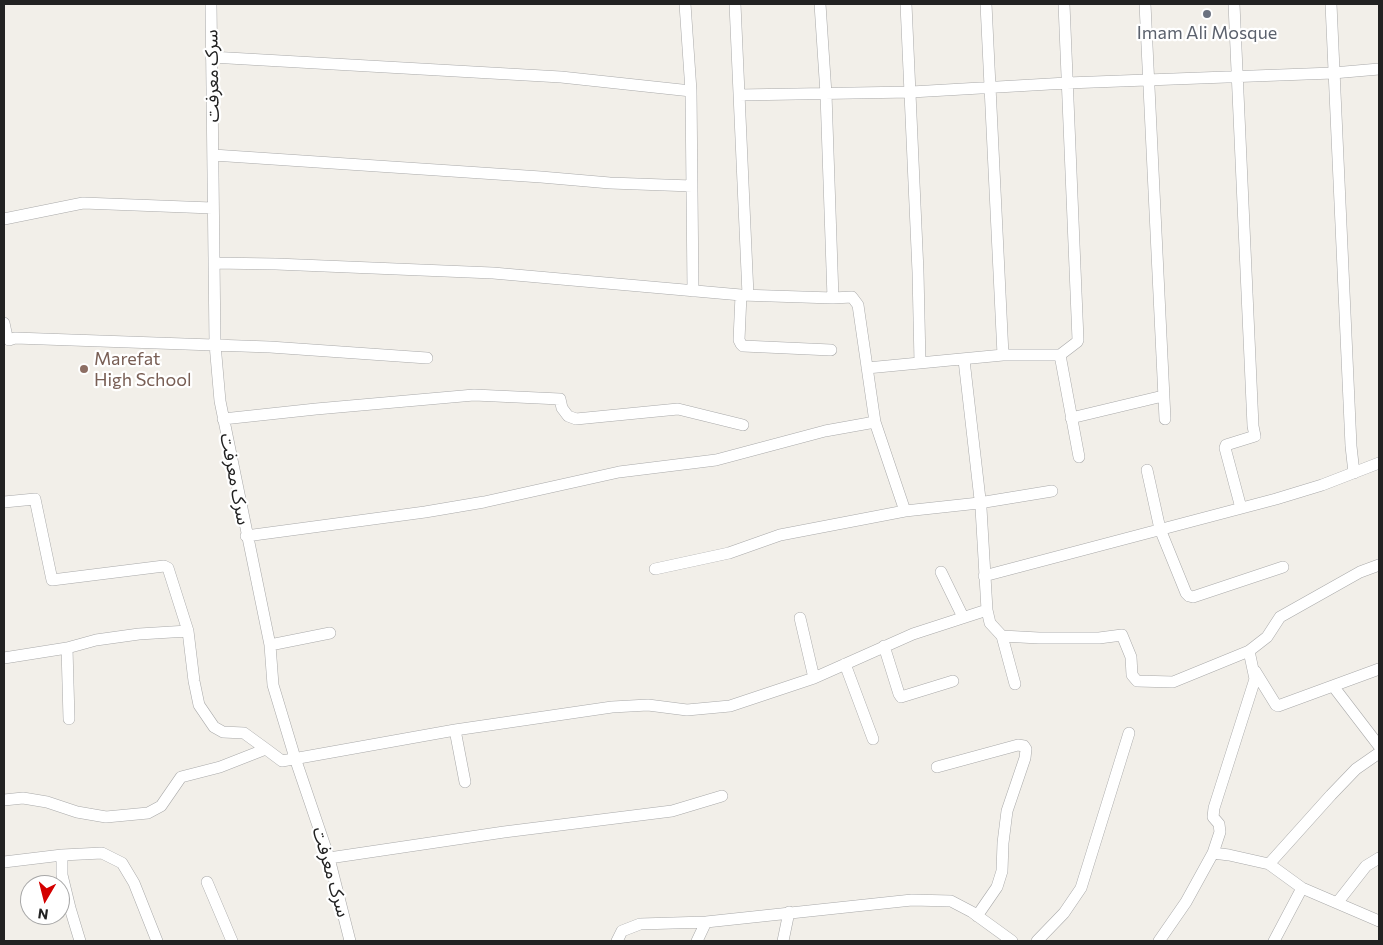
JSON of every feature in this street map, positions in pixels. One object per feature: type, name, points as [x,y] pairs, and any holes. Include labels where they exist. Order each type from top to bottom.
[{"type":"street","name":"سرک معرفت","points":[[211,4],[215,344],[224,419],[246,536],[270,645],[273,685],[295,758],[329,858],[350,941]]},
{"type":"street","points":[[685,4],[691,91],[693,291]]},
{"type":"street","points":[[735,4],[744,295],[739,340],[744,346],[831,350]]},
{"type":"street","points":[[820,4],[826,94],[833,298]]},
{"type":"street","points":[[906,4],[911,92],[920,364]]},
{"type":"street","points":[[986,4],[1003,355]]},
{"type":"street","points":[[867,368],[1003,355],[1060,355],[1078,340],[1064,4]]},
{"type":"street","points":[[1145,4],[1165,419]]},
{"type":"street","points":[[1234,4],[1253,426],[1255,436],[1226,445],[1241,508]]},
{"type":"street","points":[[1330,4],[1351,446],[1354,473]]},
{"type":"street","points":[[211,57],[561,77],[691,91]]},
{"type":"street","points":[[739,95],[911,92],[990,86],[1333,73],[1379,69]]},
{"type":"street","points":[[213,155],[610,183],[692,186]]},
{"type":"street","points":[[4,219],[83,203],[212,208]]},
{"type":"street","points":[[214,263],[494,273],[744,295],[852,297],[858,305],[875,422],[905,511]]},
{"type":"street","points":[[4,323],[9,340],[14,338],[215,344],[427,358]]},
{"type":"street","points":[[1060,355],[1079,458]]},
{"type":"street","points":[[964,360],[979,503],[987,610],[990,624],[1002,636],[1015,684]]},
{"type":"street","points":[[224,419],[474,395],[560,399],[562,408],[568,416],[576,419],[678,409],[743,425]]},
{"type":"street","points":[[1071,418],[1163,396]]},
{"type":"street","points":[[246,536],[425,512],[484,502],[618,472],[716,460],[826,431],[875,422]]},
{"type":"street","points":[[984,576],[1276,500],[1379,463]]},
{"type":"street","points":[[1147,470],[1160,529],[1186,594],[1193,596],[1283,567]]},
{"type":"street","points":[[655,569],[729,552],[780,535],[905,511],[979,503],[1052,491]]},
{"type":"street","points":[[4,502],[34,499],[52,580],[164,566],[168,568],[188,631],[194,681],[200,705],[204,712],[214,727],[223,732],[244,733],[282,761],[455,730],[612,707],[648,705],[687,710],[730,706],[814,678],[913,634],[987,610]]},
{"type":"street","points":[[1002,636],[1089,638],[1122,635],[1131,657],[1132,676],[1137,681],[1173,682],[1250,651],[1267,637],[1280,618],[1360,572],[1379,565]]},
{"type":"street","points":[[942,572],[962,618]]},
{"type":"street","points":[[800,618],[814,678]]},
{"type":"street","points":[[4,658],[67,648],[96,640],[188,631]]},
{"type":"street","points":[[270,645],[330,633]]},
{"type":"street","points":[[884,646],[901,697],[953,681]]},
{"type":"street","points":[[67,648],[69,719]]},
{"type":"street","points":[[1159,941],[1186,902],[1213,853],[1220,832],[1219,824],[1213,818],[1214,808],[1255,679],[1250,651]]},
{"type":"street","points":[[845,664],[873,739]]},
{"type":"street","points":[[1254,669],[1278,706],[1379,670]]},
{"type":"street","points":[[1333,686],[1379,746]]},
{"type":"street","points":[[455,730],[466,782]]},
{"type":"street","points":[[1036,941],[1064,914],[1081,888],[1129,733]]},
{"type":"street","points":[[937,767],[1018,745],[1024,746],[1026,749],[1026,758],[1007,811],[1002,871],[997,887],[977,916]]},
{"type":"street","points":[[4,800],[23,798],[47,802],[77,812],[106,817],[148,814],[161,806],[181,777],[220,766],[266,749]]},
{"type":"street","points":[[1269,864],[1356,769],[1379,753]]},
{"type":"street","points":[[329,858],[504,832],[672,811],[722,796]]},
{"type":"street","points":[[4,862],[62,855],[102,853],[122,863],[134,883],[157,941]]},
{"type":"street","points":[[1213,853],[1269,864],[1302,888],[1379,922]]},
{"type":"street","points":[[62,855],[62,875],[80,941]]},
{"type":"street","points":[[1337,903],[1366,866],[1379,858]]},
{"type":"street","points":[[207,882],[232,941]]},
{"type":"street","points":[[1274,941],[1302,888]]},
{"type":"street","points":[[617,941],[622,931],[640,924],[706,922],[912,900],[951,901],[977,916],[1012,941]]},
{"type":"street","points":[[783,941],[789,912]]},
{"type":"street","points":[[697,941],[706,922]]},
{"type":"place","name":"Imam Ali Mosque","points":[[1207,14]]},
{"type":"place","name":"Marefat High School","points":[[84,369]]}]
